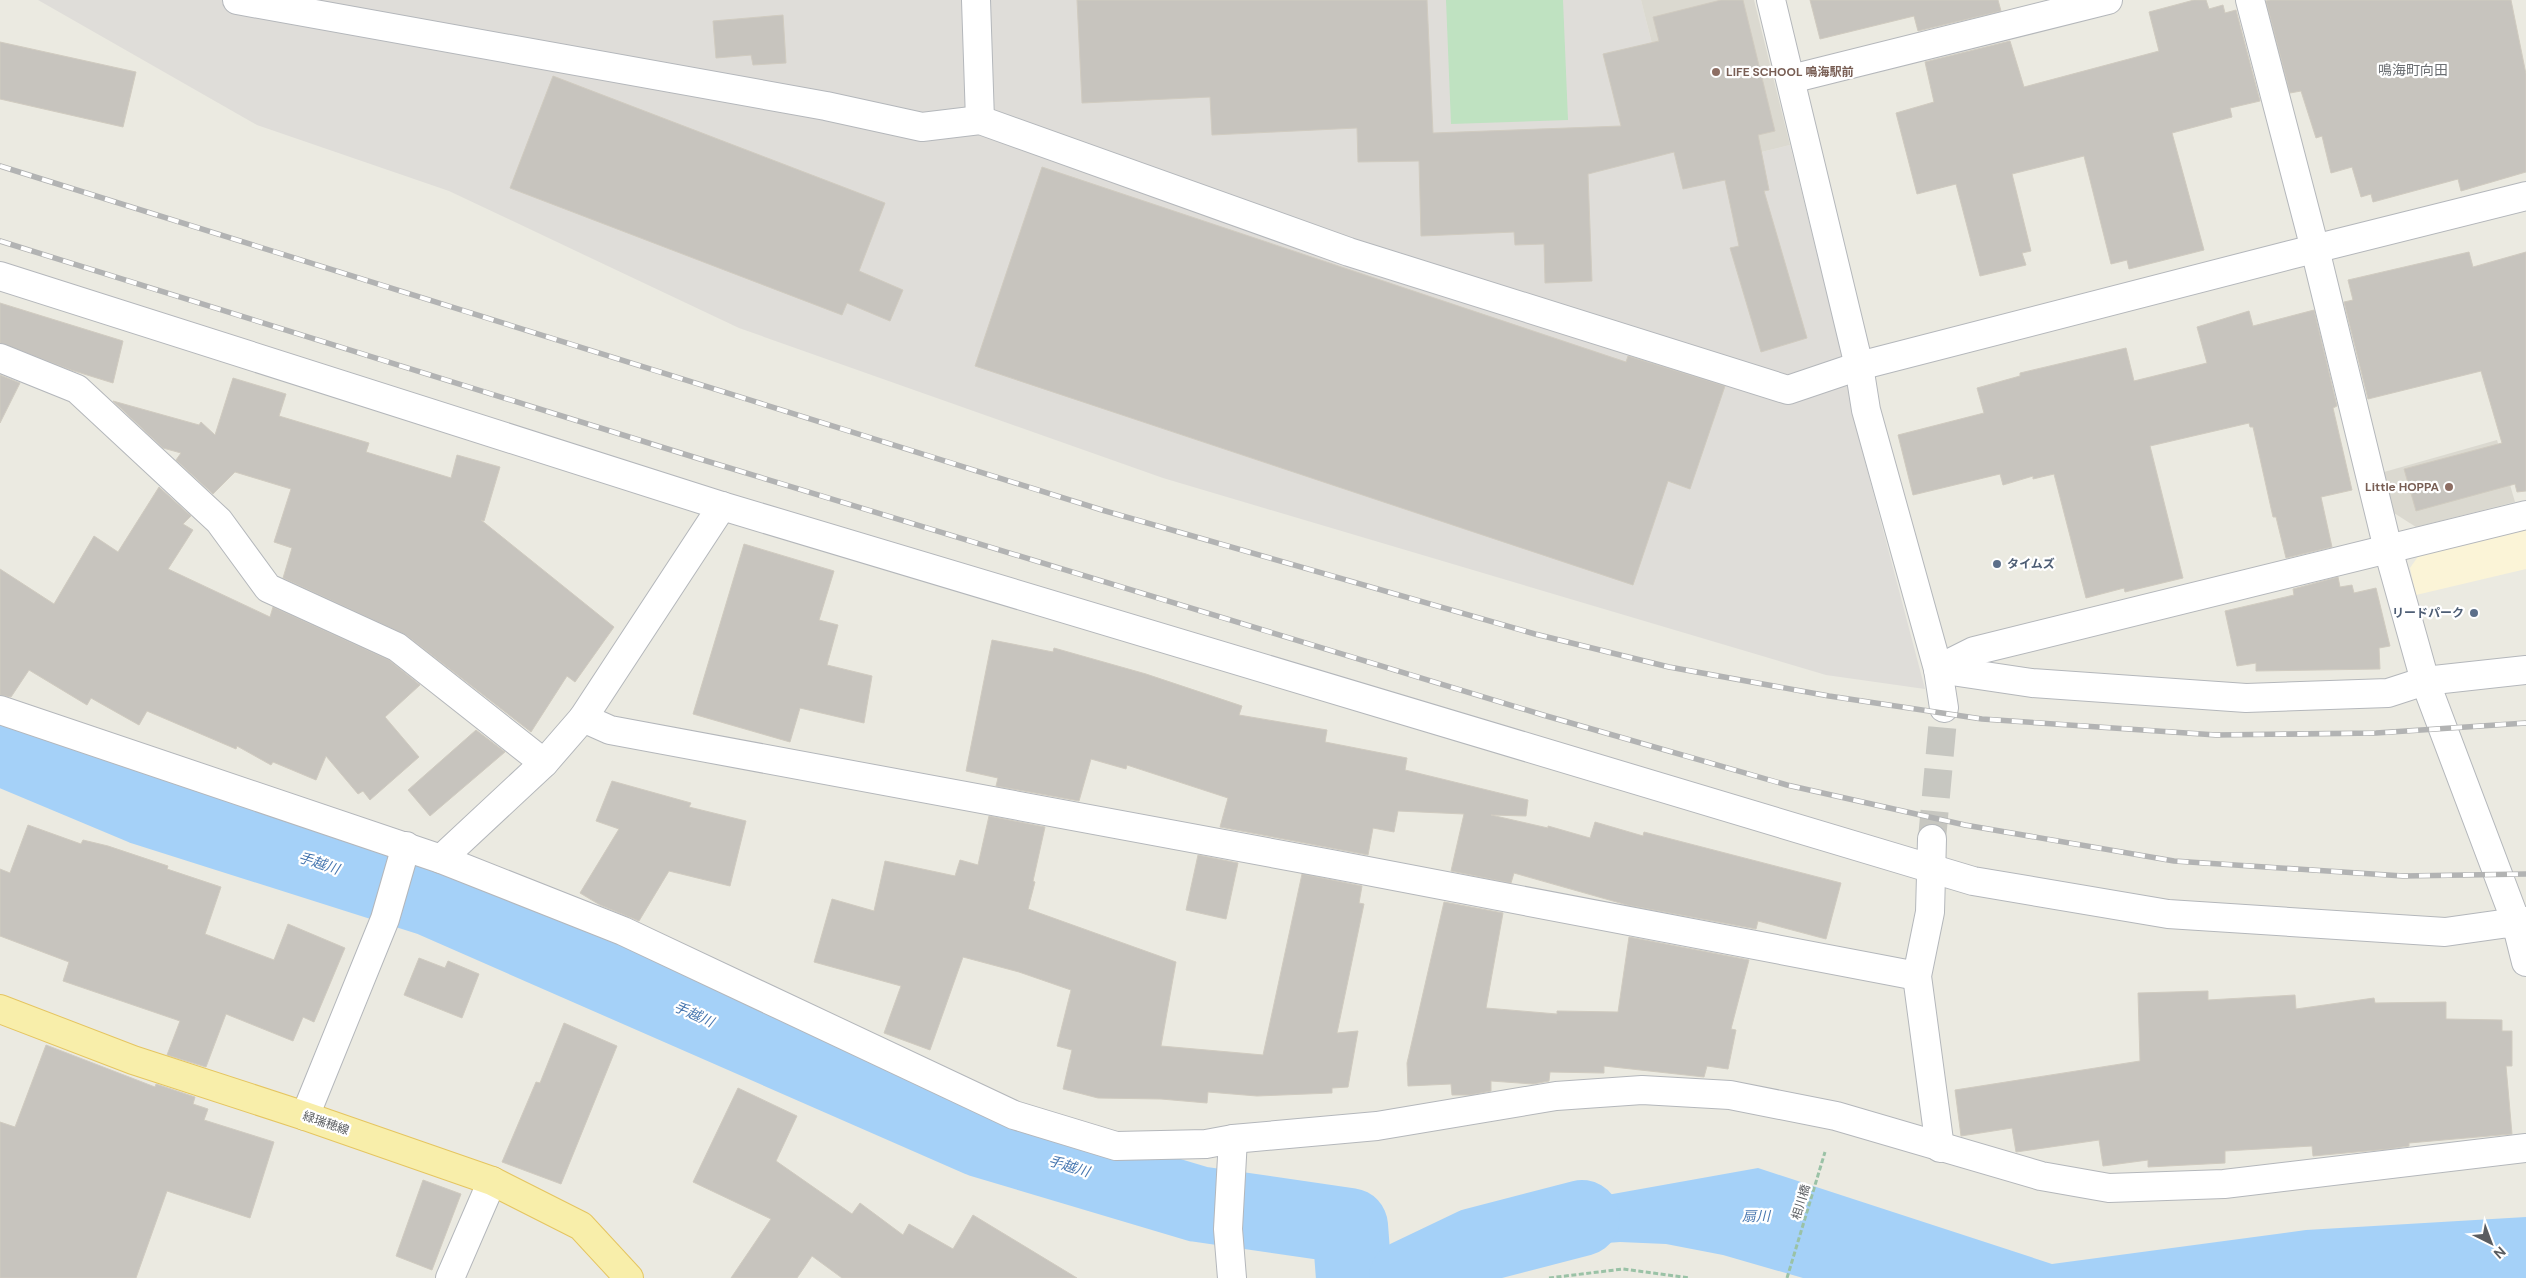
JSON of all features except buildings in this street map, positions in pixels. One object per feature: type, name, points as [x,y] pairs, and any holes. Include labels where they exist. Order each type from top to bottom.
[{"type":"main road","name":"緑瑞穂線","points":[[0,1009],[133,1060],[305,1116],[492,1181],[581,1226],[629,1278]]},
{"type":"street","points":[[237,0],[826,106],[922,127],[980,120],[1349,252],[1788,390],[1859,366],[2526,196]]},
{"type":"street","points":[[976,0],[980,120]]},
{"type":"street","points":[[1771,0],[1859,366],[1866,410],[1938,669],[1944,708]]},
{"type":"street","points":[[1791,79],[2108,0]]},
{"type":"street","points":[[2250,0],[2388,549],[2425,681],[2521,922],[2526,962]]},
{"type":"street","points":[[0,276],[722,506],[1973,881],[2168,914],[2445,932],[2521,922]]},
{"type":"street","points":[[0,358],[77,389],[218,521],[268,588],[397,647],[544,762]]},
{"type":"street","points":[[440,859],[544,762],[583,718],[722,506]]},
{"type":"street","points":[[1938,669],[1974,651],[2526,515]]},
{"type":"street","points":[[1938,669],[2032,682],[2246,698],[2388,692],[2425,681],[2526,670]]},
{"type":"street","points":[[0,710],[405,853],[440,859],[623,931],[1014,1115],[1116,1146],[1206,1144],[1232,1150],[1556,1096],[1642,1090],[1730,1095],[1836,1116],[2041,1176],[2109,1188],[2224,1184],[2526,1148]]},
{"type":"street","points":[[583,718],[610,730],[1331,864],[1918,976]]},
{"type":"street","points":[[1932,838],[1930,912],[1918,976],[1940,1148]]},
{"type":"street","points":[[305,1116],[385,919],[405,853]]},
{"type":"street","points":[[1232,1150],[1228,1229],[1232,1278]]},
{"type":"street","points":[[450,1278],[492,1181]]},
{"type":"path","name":"相川橋","points":[[1788,1278],[1826,1149]]},
{"type":"path","points":[[1549,1278],[1624,1270],[1690,1278]]},
{"type":"shaded area","points":[[38,0],[1641,0],[1684,171],[1790,145],[1842,355],[1853,416],[1925,689],[1826,675],[1163,478],[739,328],[449,191],[257,125]]},
{"type":"shaded area","name":"LIFE SCHOOL 鳴海駅前","points":[[1641,0],[1754,0],[1790,145],[1684,171]]},
{"type":"shaded area","name":"Little HOPPA","points":[[2497,440],[2515,502],[2416,527],[2394,513],[2384,472]]},
{"type":"shaded area","points":[[2526,528],[2526,569],[2416,595],[2410,568],[2419,555]]},
{"type":"green space","points":[[1446,0],[1563,0],[1568,120],[1451,124]]},
{"type":"water","name":"扇川","points":[[1758,1168],[2052,1264],[2306,1230],[2526,1217],[2526,1278],[1803,1278],[1723,1255],[1666,1244],[1620,1242],[1566,1246],[1506,1267],[1488,1278],[1409,1278],[1568,1202]]},
{"type":"waterway","name":"手越川","points":[[0,747],[143,807],[430,898],[980,1139],[1198,1204],[1350,1226],[1354,1278]]},
{"type":"waterway","name":"扇川","points":[[1407,1278],[1474,1246],[1582,1218]]},
{"type":"tunnel","points":[[1932,839],[1944,708]]},
{"type":"railway","points":[[0,166],[1102,510],[1535,634],[1669,667],[1829,696],[1982,719],[2216,735],[2376,733],[2526,723]]},
{"type":"railway","points":[[0,241],[700,459],[1543,715],[1787,785],[1965,825],[2174,861],[2403,876],[2526,874]]},
{"type":"place","name":"LIFE SCHOOL 鳴海駅前","points":[[1716,72]]},
{"type":"place","name":"Little HOPPA","points":[[2449,487]]},
{"type":"place","name":"タイムズ","points":[[1997,564]]},
{"type":"place","name":"リードパーク","points":[[2474,613]]},
{"type":"district","name":"鳴海町向田","points":[[2413,70]]}]
